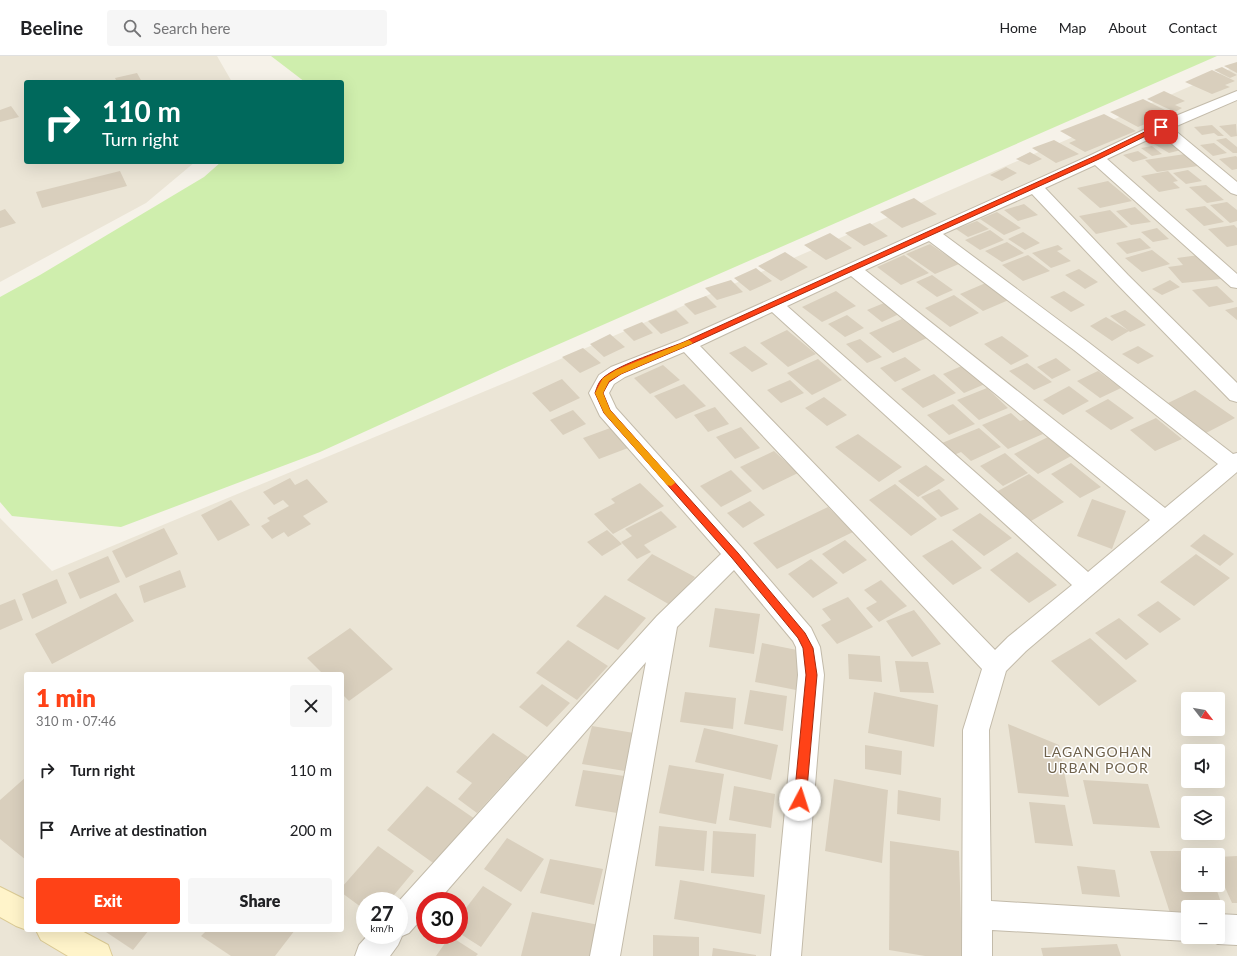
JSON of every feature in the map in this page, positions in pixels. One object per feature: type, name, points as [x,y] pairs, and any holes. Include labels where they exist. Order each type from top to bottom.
[{"type":"main road","points":[[0,901],[24,915]]},
{"type":"main road","points":[[55,932],[97,956]]},
{"type":"street","points":[[786,956],[812,675],[808,648],[802,636],[735,555],[606,411],[599,393],[606,380],[618,372],[686,344],[1097,158],[1161,127],[1232,103]]},
{"type":"street","points":[[1161,127],[1237,190]]},
{"type":"street","points":[[1097,158],[1237,283]]},
{"type":"street","points":[[1034,186],[1122,279],[1237,395]]},
{"type":"street","points":[[930,233],[1234,462],[1017,644],[995,666],[976,730],[977,956]]},
{"type":"street","points":[[852,268],[1165,520]]},
{"type":"street","points":[[774,304],[1087,585]]},
{"type":"street","points":[[686,344],[995,666]]},
{"type":"street","points":[[408,913],[666,623],[735,555]]},
{"type":"street","points":[[605,956],[666,623]]},
{"type":"street","points":[[978,915],[1181,927]]},
{"type":"street","points":[[1225,929],[1237,930]]},
{"type":"street","points":[[370,956],[380,944]]},
{"type":"shaded area","points":[[0,56],[217,56],[231,80],[24,80],[24,164],[193,164],[146,203],[0,282]]},
{"type":"shaded area","points":[[1237,66],[1237,956],[0,956],[0,518],[52,571],[512,380]]},
{"type":"green space","points":[[271,56],[1217,56],[509,366],[320,452],[121,527],[12,516],[0,502],[0,297],[40,275],[204,177],[219,164],[344,164],[344,80],[302,80]]},
{"type":"building","points":[[1237,62],[1237,73],[1224,66]]},
{"type":"building","points":[[1222,67],[1237,75],[1230,78],[1214,70]]},
{"type":"building","points":[[1212,70],[1235,81],[1225,85],[1230,87],[1212,94],[1185,82]]},
{"type":"building","points":[[137,73],[141,80],[116,80],[115,78]]},
{"type":"building","points":[[1164,91],[1185,101],[1175,105],[1182,108],[1175,112],[1147,99]]},
{"type":"building","points":[[1143,99],[1171,113],[1138,127],[1110,112]]},
{"type":"building","points":[[11,106],[19,117],[0,122],[0,110]]},
{"type":"building","points":[[1104,114],[1136,131],[1085,152],[1069,143],[1076,140],[1060,131]]},
{"type":"building","points":[[1236,124],[1237,136],[1231,137],[1219,126]]},
{"type":"building","points":[[1212,125],[1224,136],[1218,136],[1214,133],[1202,135],[1194,127]]},
{"type":"building","points":[[1226,138],[1237,147],[1237,153],[1233,153],[1216,140]]},
{"type":"building","points":[[1054,140],[1079,154],[1056,163],[1032,148]]},
{"type":"building","points":[[1166,140],[1181,150],[1169,153],[1154,144]]},
{"type":"building","points":[[1214,143],[1227,153],[1213,156],[1200,145]]},
{"type":"building","points":[[1152,146],[1162,154],[1152,156],[1141,148]]},
{"type":"building","points":[[1138,151],[1148,158],[1133,162],[1123,155]]},
{"type":"building","points":[[1030,152],[1042,159],[1029,165],[1016,159]]},
{"type":"building","points":[[1185,154],[1198,166],[1157,172],[1145,160]]},
{"type":"building","points":[[1236,156],[1237,169],[1232,170],[1219,159]]},
{"type":"building","points":[[1006,167],[1017,173],[1002,181],[990,175]]},
{"type":"building","points":[[1188,170],[1202,181],[1186,184],[1173,173]]},
{"type":"building","points":[[120,171],[127,186],[42,208],[36,192]]},
{"type":"building","points":[[1168,171],[1178,181],[1173,182],[1180,188],[1159,192],[1141,176]]},
{"type":"building","points":[[1108,181],[1132,201],[1100,208],[1077,188]]},
{"type":"building","points":[[1206,185],[1224,200],[1207,203],[1189,187]]},
{"type":"building","points":[[914,198],[937,214],[902,228],[880,212]]},
{"type":"building","points":[[1227,202],[1237,210],[1237,221],[1230,223],[1210,205]]},
{"type":"building","points":[[1024,204],[1038,215],[1018,221],[1004,210]]},
{"type":"building","points":[[1205,206],[1224,222],[1204,226],[1185,209]]},
{"type":"building","points":[[1135,207],[1151,222],[1131,225],[1116,211]]},
{"type":"building","points":[[5,209],[16,223],[0,228],[0,211]]},
{"type":"building","points":[[1110,210],[1128,227],[1096,234],[1079,216]]},
{"type":"building","points":[[997,212],[1021,228],[1004,235],[980,219]]},
{"type":"building","points":[[977,221],[989,229],[968,237],[956,229]]},
{"type":"building","points":[[870,223],[888,236],[864,246],[845,233]]},
{"type":"building","points":[[1234,225],[1237,228],[1237,245],[1227,247],[1208,229]]},
{"type":"building","points":[[1157,228],[1169,239],[1153,242],[1141,232]]},
{"type":"building","points":[[990,230],[1004,240],[980,250],[965,240]]},
{"type":"building","points":[[1023,232],[1040,243],[1025,250],[1008,239]]},
{"type":"building","points":[[830,233],[852,248],[826,260],[804,245]]},
{"type":"building","points":[[1140,238],[1151,248],[1127,254],[1116,243]]},
{"type":"building","points":[[1007,242],[1024,253],[1002,262],[985,251]]},
{"type":"building","points":[[930,244],[959,264],[935,274],[906,254]]},
{"type":"building","points":[[1058,245],[1063,249],[1057,251],[1071,261],[1051,268],[1032,253]]},
{"type":"building","points":[[1152,250],[1170,264],[1142,272],[1125,258]]},
{"type":"building","points":[[785,252],[808,267],[781,281],[758,266]]},
{"type":"building","points":[[904,255],[929,273],[901,285],[877,267]]},
{"type":"building","points":[[1028,255],[1050,271],[1023,281],[1002,265]]},
{"type":"building","points":[[1199,255],[1221,279],[1182,283],[1168,267],[1183,265],[1177,258]]},
{"type":"building","points":[[756,268],[772,281],[750,291],[734,278]]},
{"type":"building","points":[[1079,269],[1098,282],[1085,289],[1065,275]]},
{"type":"building","points":[[932,275],[953,290],[937,297],[916,282]]},
{"type":"building","points":[[731,280],[743,292],[717,300],[705,288]]},
{"type":"building","points":[[1170,280],[1180,287],[1162,295],[1152,289]]},
{"type":"building","points":[[988,282],[1011,299],[983,311],[960,294]]},
{"type":"building","points":[[1217,286],[1234,302],[1209,307],[1192,290]]},
{"type":"building","points":[[836,291],[856,306],[822,322],[802,307]]},
{"type":"building","points":[[1064,291],[1085,305],[1071,312],[1050,297]]},
{"type":"building","points":[[954,295],[979,313],[950,327],[925,308]]},
{"type":"building","points":[[706,296],[717,307],[695,315],[684,304]]},
{"type":"building","points":[[884,303],[899,314],[882,322],[867,310]]},
{"type":"building","points":[[1237,307],[1237,320],[1225,310]]},
{"type":"building","points":[[676,310],[689,323],[661,334],[648,321]]},
{"type":"building","points":[[1125,310],[1146,325],[1130,332],[1110,316]]},
{"type":"building","points":[[847,315],[864,328],[845,337],[828,324]]},
{"type":"building","points":[[1106,317],[1129,331],[1112,341],[1090,326]]},
{"type":"building","points":[[902,319],[927,338],[893,353],[869,333]]},
{"type":"building","points":[[642,322],[653,333],[634,341],[623,330]]},
{"type":"building","points":[[787,330],[816,354],[788,367],[760,343]]},
{"type":"building","points":[[610,334],[625,347],[604,357],[590,344]]},
{"type":"building","points":[[1002,336],[1029,356],[1011,365],[984,344]]},
{"type":"building","points":[[860,339],[882,357],[867,363],[846,344]]},
{"type":"building","points":[[745,346],[768,364],[752,372],[729,353]]},
{"type":"building","points":[[1138,346],[1154,356],[1138,364],[1122,354]]},
{"type":"building","points":[[583,348],[601,363],[580,373],[562,357]]},
{"type":"building","points":[[905,357],[921,370],[895,382],[880,368]]},
{"type":"building","points":[[1056,358],[1071,370],[1052,379],[1037,367]]},
{"type":"building","points":[[818,359],[842,380],[812,395],[787,373]]},
{"type":"building","points":[[1027,363],[1052,382],[1034,390],[1009,371]]},
{"type":"building","points":[[663,365],[680,380],[650,394],[634,378]]},
{"type":"building","points":[[964,365],[985,384],[964,393],[943,374]]},
{"type":"building","points":[[1098,371],[1121,388],[1100,398],[1077,381]]},
{"type":"building","points":[[934,374],[956,393],[923,408],[901,389]]},
{"type":"building","points":[[562,379],[580,398],[550,412],[532,393]]},
{"type":"building","points":[[790,380],[804,393],[781,403],[767,390]]},
{"type":"building","points":[[684,384],[706,406],[676,419],[654,396]]},
{"type":"building","points":[[1069,386],[1089,401],[1063,415],[1043,400]]},
{"type":"building","points":[[987,388],[1008,408],[979,420],[957,400]]},
{"type":"building","points":[[1195,390],[1235,418],[1206,433],[1166,404]]},
{"type":"building","points":[[824,397],[847,415],[827,426],[805,408]]},
{"type":"building","points":[[1108,399],[1134,418],[1111,430],[1085,411]]},
{"type":"building","points":[[953,404],[975,424],[949,435],[927,415]]},
{"type":"building","points":[[715,407],[729,424],[708,432],[694,415]]},
{"type":"building","points":[[573,410],[586,424],[563,435],[550,420]]},
{"type":"building","points":[[1011,413],[1020,421],[1026,419],[1043,434],[1008,449],[982,425]]},
{"type":"building","points":[[1156,418],[1182,439],[1155,451],[1130,430]]},
{"type":"building","points":[[613,427],[628,448],[599,459],[583,438]]},
{"type":"building","points":[[741,427],[760,448],[735,459],[716,437]]},
{"type":"building","points":[[979,428],[1001,447],[971,461],[961,452],[954,455],[942,443]]},
{"type":"building","points":[[858,434],[902,467],[879,482],[835,447]]},
{"type":"building","points":[[1050,436],[1073,455],[1038,474],[1014,454]]},
{"type":"building","points":[[774,451],[798,473],[763,490],[740,467]]},
{"type":"building","points":[[1005,453],[1028,473],[1003,486],[980,466]]},
{"type":"building","points":[[1071,463],[1101,487],[1080,498],[1051,474]]},
{"type":"building","points":[[926,465],[945,480],[918,497],[898,481]]},
{"type":"building","points":[[731,470],[752,491],[721,507],[700,486]]},
{"type":"building","points":[[1029,474],[1064,502],[1031,521],[996,492]]},
{"type":"building","points":[[290,478],[295,485],[307,479],[328,502],[303,516],[311,524],[288,537],[284,532],[272,539],[261,526],[270,521],[267,518],[289,506],[283,500],[274,505],[263,492]]},
{"type":"building","points":[[640,483],[664,506],[613,534],[594,514],[615,503],[611,499]]},
{"type":"building","points":[[895,484],[937,519],[911,536],[869,500]]},
{"type":"building","points":[[939,489],[959,509],[941,517],[921,497]]},
{"type":"building","points":[[1092,499],[1126,511],[1112,549],[1077,536]]},
{"type":"building","points":[[231,500],[250,525],[218,541],[201,515]]},
{"type":"building","points":[[750,501],[765,515],[743,528],[727,513]]},
{"type":"building","points":[[828,507],[853,532],[777,569],[753,543]]},
{"type":"building","points":[[661,511],[677,527],[644,545],[651,552],[637,559],[621,542],[632,536],[625,529]]},
{"type":"building","points":[[980,513],[1012,538],[984,556],[952,530]]},
{"type":"building","points":[[164,528],[178,554],[126,578],[112,551]]},
{"type":"building","points":[[607,530],[622,544],[602,556],[587,542]]},
{"type":"building","points":[[1204,534],[1234,554],[1220,566],[1190,546]]},
{"type":"building","points":[[845,540],[867,560],[843,574],[822,554]]},
{"type":"building","points":[[952,540],[982,568],[953,585],[922,556]]},
{"type":"building","points":[[1017,552],[1057,585],[1029,603],[990,570]]},
{"type":"building","points":[[652,554],[695,577],[670,605],[627,580]]},
{"type":"building","points":[[1196,554],[1230,578],[1194,606],[1160,582]]},
{"type":"building","points":[[108,556],[120,582],[80,599],[68,573]]},
{"type":"building","points":[[811,559],[838,583],[813,598],[788,574]]},
{"type":"building","points":[[180,570],[186,587],[144,603],[139,586]]},
{"type":"building","points":[[57,579],[67,603],[32,619],[22,594]]},
{"type":"building","points":[[881,580],[907,606],[879,622],[866,608],[877,602],[864,590]]},
{"type":"building","points":[[116,593],[134,621],[52,664],[35,634]]},
{"type":"building","points":[[605,595],[646,618],[618,650],[576,626]]},
{"type":"building","points":[[848,597],[873,627],[837,644],[821,625],[831,620],[822,609]]},
{"type":"building","points":[[15,599],[23,620],[0,630],[0,605]]},
{"type":"building","points":[[1158,601],[1181,619],[1160,633],[1137,615]]},
{"type":"building","points":[[715,608],[760,614],[754,654],[709,647]]},
{"type":"building","points":[[914,610],[941,644],[912,657],[886,621]]},
{"type":"building","points":[[1119,618],[1149,644],[1126,660],[1095,633]]},
{"type":"building","points":[[350,628],[393,669],[349,701],[344,696],[344,672],[321,672],[307,658]]},
{"type":"building","points":[[1090,638],[1137,681],[1099,706],[1051,661]]},
{"type":"building","points":[[568,640],[608,666],[577,700],[536,673]]},
{"type":"building","points":[[762,643],[802,651],[796,690],[755,682]]},
{"type":"building","points":[[848,654],[880,656],[882,682],[849,679]]},
{"type":"building","points":[[895,661],[928,662],[934,693],[900,692]]},
{"type":"building","points":[[542,684],[570,703],[547,727],[519,707]]},
{"type":"building","points":[[750,690],[787,696],[783,731],[744,724]]},
{"type":"building","points":[[685,692],[736,698],[733,729],[680,722]]},
{"type":"building","points":[[874,692],[938,705],[934,747],[868,733]]},
{"type":"building","points":[[1008,724],[1059,745],[1069,797],[1018,793]]},
{"type":"building","points":[[592,726],[634,733],[625,771],[582,764]]},
{"type":"building","points":[[704,728],[778,745],[771,780],[695,762]]},
{"type":"building","points":[[493,733],[528,757],[477,813],[458,799],[472,783],[456,772]]},
{"type":"building","points":[[865,745],[902,751],[901,775],[865,769]]},
{"type":"building","points":[[669,765],[724,774],[716,824],[659,813]]},
{"type":"building","points":[[583,770],[631,777],[623,814],[575,806]]},
{"type":"building","points":[[24,779],[24,858],[0,839],[0,800]]},
{"type":"building","points":[[834,779],[888,790],[882,863],[825,851]]},
{"type":"building","points":[[1083,780],[1148,784],[1160,828],[1093,824]]},
{"type":"building","points":[[427,786],[475,819],[436,865],[387,830]]},
{"type":"building","points":[[734,786],[775,794],[771,828],[729,820]]},
{"type":"building","points":[[898,790],[941,798],[940,821],[897,814]]},
{"type":"building","points":[[1029,802],[1065,805],[1073,846],[1035,843]]},
{"type":"building","points":[[659,826],[707,831],[704,871],[655,866]]},
{"type":"building","points":[[713,831],[756,834],[754,877],[711,873]]},
{"type":"building","points":[[507,838],[544,859],[521,892],[484,869]]},
{"type":"building","points":[[890,841],[959,851],[962,956],[925,956],[889,950]]},
{"type":"building","points":[[378,846],[414,871],[396,892],[356,892],[356,903],[344,894],[344,885]]},
{"type":"building","points":[[1150,851],[1181,851],[1181,892],[1217,892],[1220,900],[1181,900],[1181,913],[1170,913]]},
{"type":"building","points":[[1237,856],[1237,903],[1232,903],[1225,888],[1225,857]]},
{"type":"building","points":[[550,859],[603,869],[594,905],[540,893]]},
{"type":"building","points":[[1077,866],[1115,870],[1120,897],[1082,894]]},
{"type":"building","points":[[680,880],[765,895],[761,934],[674,919]]},
{"type":"building","points":[[483,886],[512,904],[481,947],[468,939],[468,905]]},
{"type":"building","points":[[532,912],[599,925],[592,956],[521,956]]},
{"type":"building","points":[[106,932],[147,932],[133,950]]},
{"type":"building","points":[[205,932],[293,932],[275,956],[231,956],[201,936]]},
{"type":"building","points":[[653,935],[699,937],[699,956],[653,956]]},
{"type":"building","points":[[444,944],[462,944],[478,954],[476,956],[436,956]]},
{"type":"building","points":[[1117,944],[1121,956],[1043,956],[1041,948]]},
{"type":"building","points":[[713,948],[756,955],[756,956],[712,956]]},
{"type":"slow traffic","points":[[671,483],[606,411],[599,393],[606,380],[618,372],[689,343]]},
{"type":"district","name":"LAGANGOHAN URBAN POOR","points":[[1098,760]]},
{"type":"route","points":[[800,800],[812,675],[808,648],[802,636],[735,555],[606,411],[599,393],[601,387],[606,380],[618,372],[686,344],[1097,158],[1161,127]]}]
